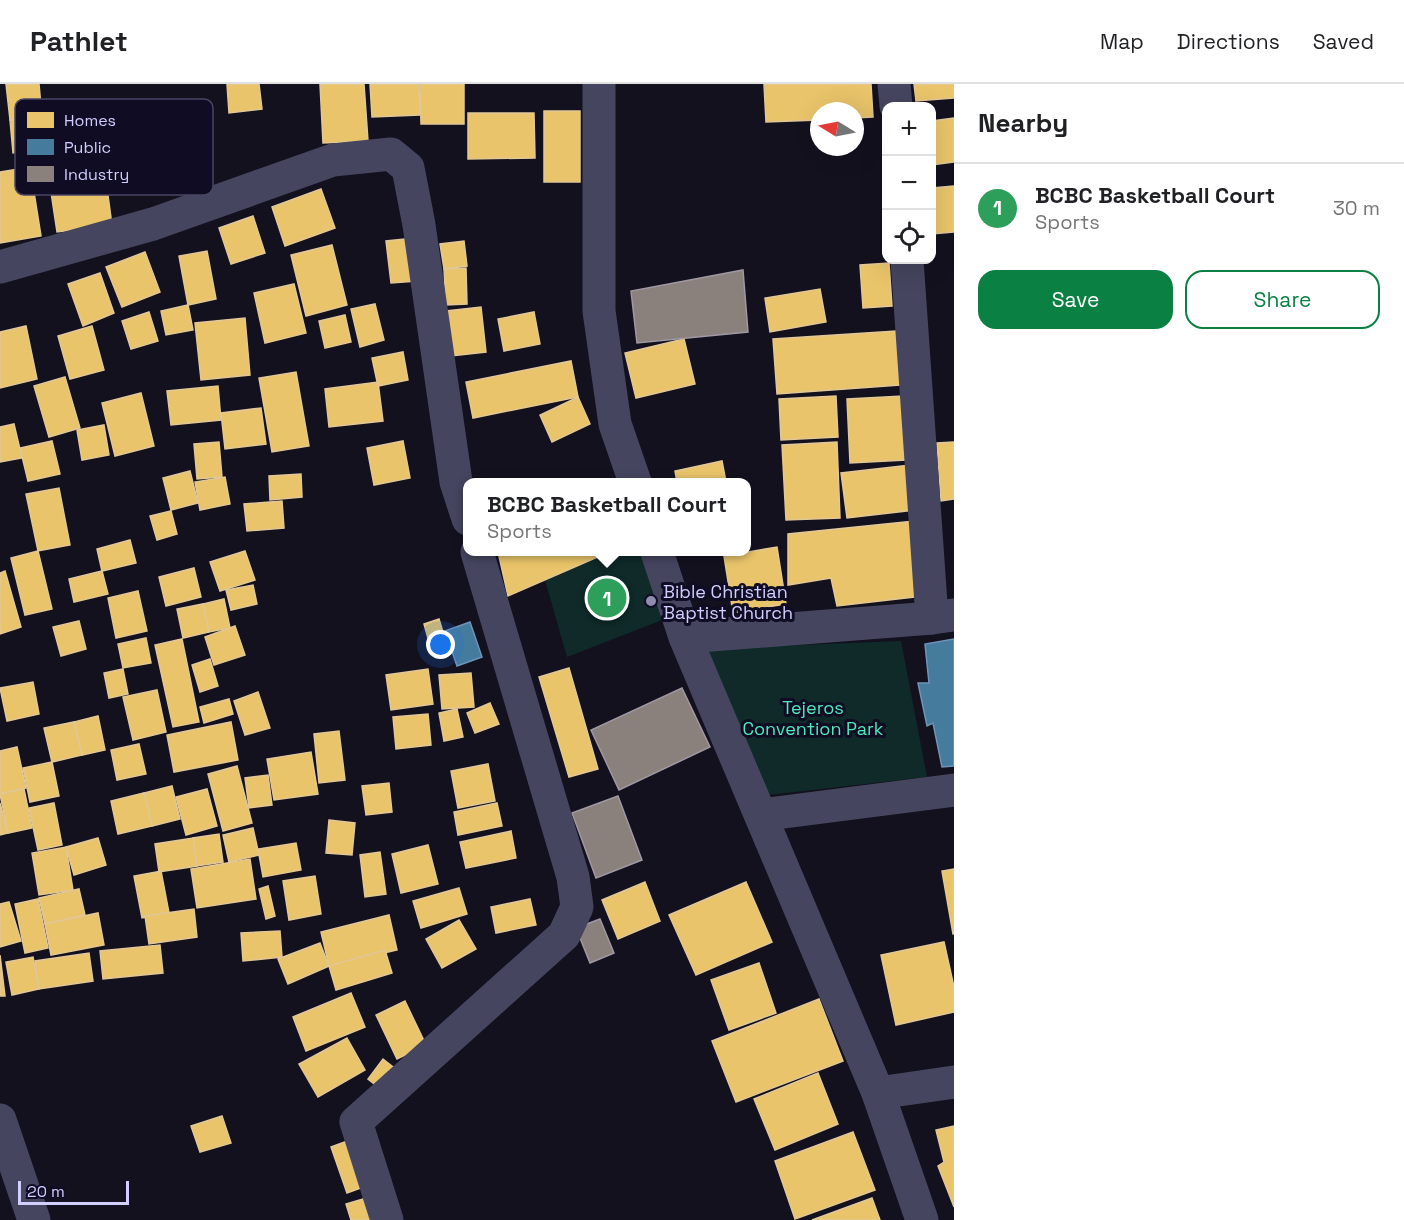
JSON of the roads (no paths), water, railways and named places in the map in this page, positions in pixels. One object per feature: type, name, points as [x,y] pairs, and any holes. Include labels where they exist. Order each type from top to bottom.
[{"type":"street","points":[[599,84],[599,311],[615,424],[633,478]]},
{"type":"street","points":[[894,84],[896,102]]},
{"type":"street","points":[[0,267],[153,224],[333,160],[391,154],[408,168],[419,225],[456,482],[463,504]]},
{"type":"street","points":[[686,637],[943,616],[907,264]]},
{"type":"street","points":[[387,1220],[356,1122],[564,935],[577,907],[573,878],[478,556]]},
{"type":"street","points":[[658,556],[686,637],[878,1093],[922,1220]]},
{"type":"street","points":[[761,815],[954,789]]},
{"type":"street","points":[[878,1093],[954,1082]]},
{"type":"street","points":[[0,1120],[34,1220]]},
{"type":"place","name":"BCBC Basketball Court","points":[[607,598]]},
{"type":"place","name":"Bible Christian Baptist Church","points":[[651,601]]},
{"type":"park label","name":"Tejeros Convention Park","points":[[813,717]]}]
